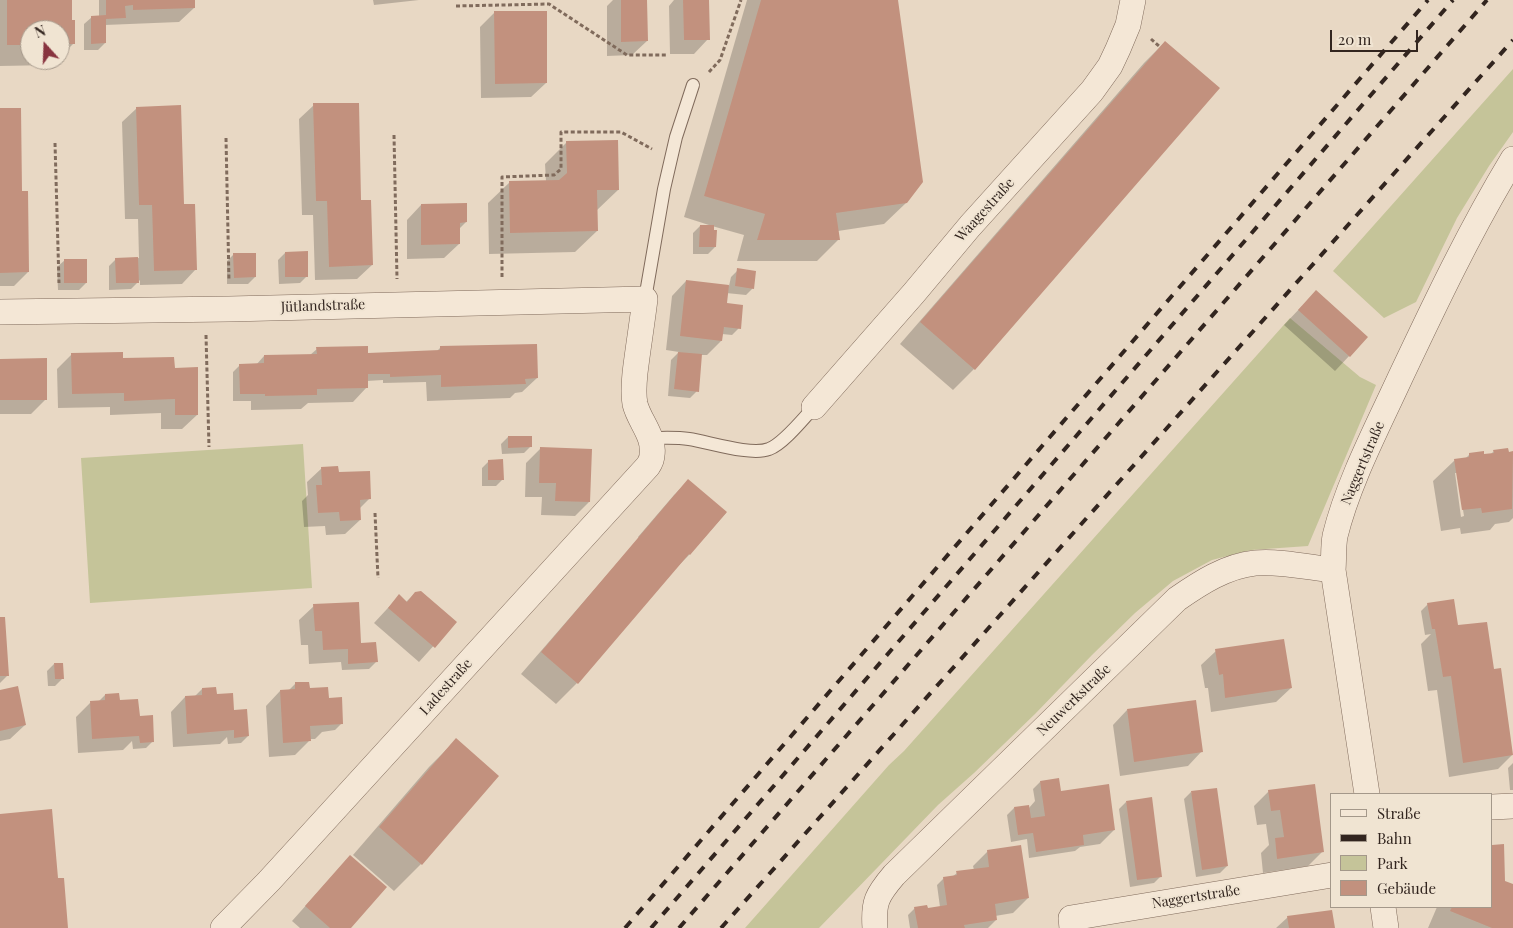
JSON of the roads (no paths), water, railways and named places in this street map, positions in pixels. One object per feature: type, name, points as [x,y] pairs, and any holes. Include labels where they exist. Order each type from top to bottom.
[{"type":"street","name":"Waagestraße","points":[[814,407],[970,226],[1092,91],[1110,66],[1118,49],[1128,25],[1133,0]]},
{"type":"street","name":"Naggertstraße","points":[[1367,793],[1333,570],[1335,538],[1344,506],[1369,444],[1430,313],[1488,200],[1513,159]]},
{"type":"street","name":"Jütlandstraße","points":[[0,312],[645,299]]},
{"type":"street","points":[[645,299],[634,391],[637,409],[650,438]]},
{"type":"street","name":"Ladestraße","points":[[223,928],[269,881],[648,466],[653,454],[650,438]]},
{"type":"street","name":"Neuwerkstraße","points":[[875,928],[876,901],[883,888],[894,875],[1177,599],[1218,574],[1255,563],[1290,564],[1333,570]]},
{"type":"street","points":[[1493,808],[1513,806]]},
{"type":"street","name":"Naggertstraße","points":[[1072,928],[1071,918],[1330,875]]},
{"type":"street","points":[[1383,908],[1386,928]]},
{"type":"lane","points":[[645,299],[671,159],[693,85]]},
{"type":"lane","points":[[650,438],[686,438],[748,451],[760,451],[770,449],[785,438],[814,407]]},
{"type":"railway","points":[[625,928],[1428,0]]},
{"type":"railway","points":[[651,928],[1453,0]]},
{"type":"railway","points":[[679,928],[1487,0]]},
{"type":"railway","points":[[721,928],[1513,40]]}]
